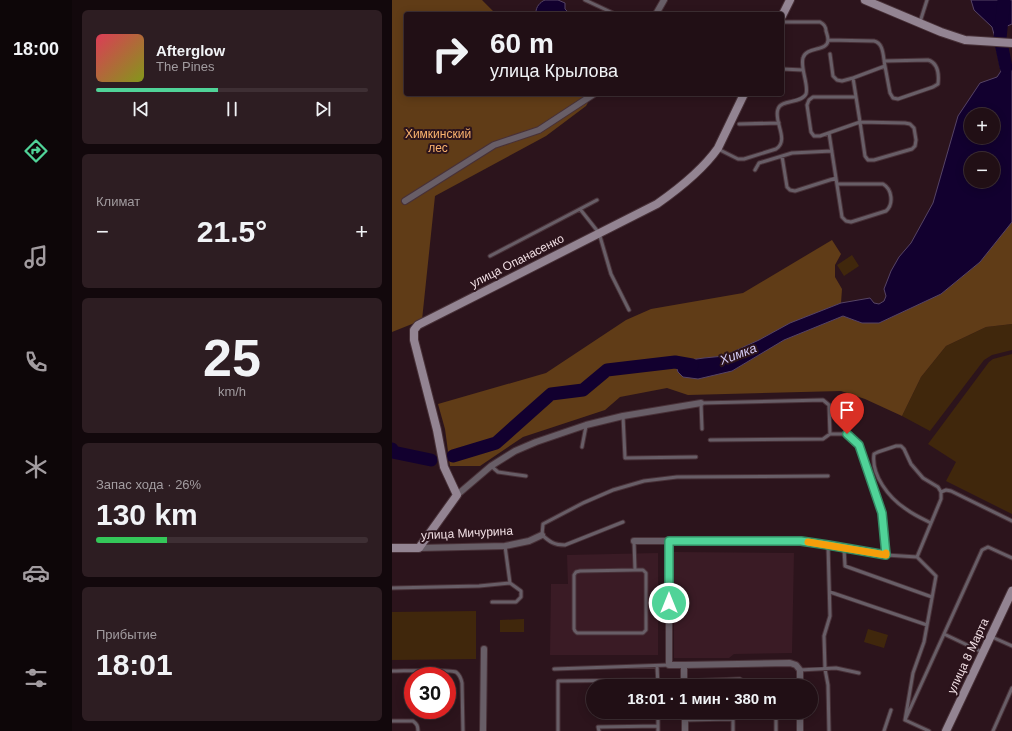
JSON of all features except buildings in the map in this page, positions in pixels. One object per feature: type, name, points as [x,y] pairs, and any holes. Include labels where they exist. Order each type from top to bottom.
[{"type":"street","points":[[657,12],[664,0]]},
{"type":"street","points":[[784,12],[790,0]]},
{"type":"street","points":[[866,0],[920,24],[965,40],[1012,43]]},
{"type":"street","points":[[405,201],[494,145],[539,130],[591,96]]},
{"type":"street","name":"улица Опанасенко","points":[[457,495],[444,467],[437,430],[414,340],[414,330],[418,325],[657,204],[667,197],[693,175],[712,156],[718,148],[743,96]]},
{"type":"street","points":[[419,548],[457,495],[491,466],[515,451],[536,442],[586,425],[623,416],[700,403]]},
{"type":"street","name":"улица Мичурина","points":[[392,548],[504,546],[529,541],[542,535]]},
{"type":"street","points":[[634,541],[801,541]]},
{"type":"street","points":[[669,541],[669,665],[790,663],[796,665],[800,670],[800,679]]},
{"type":"street","name":"улица 8 Марта","points":[[946,731],[1012,591]]},
{"type":"street","points":[[483,731],[484,649]]},
{"type":"street","points":[[684,665],[684,679]]},
{"type":"street","points":[[800,719],[800,731]]},
{"type":"street","points":[[685,720],[685,731]]},
{"type":"lane","points":[[585,0],[611,12]]},
{"type":"lane","points":[[920,24],[928,0]]},
{"type":"lane","points":[[718,148],[738,159],[744,159],[776,149],[780,146],[782,141],[777,113],[778,108],[781,105],[801,99],[805,96],[807,91],[802,61],[803,55],[824,47],[828,40],[824,23],[784,21]]},
{"type":"lane","points":[[828,40],[878,42],[881,45],[884,61],[885,66],[890,93],[893,98],[898,98],[938,84],[939,78],[936,66],[933,62],[928,60],[884,61]]},
{"type":"lane","points":[[830,54],[833,76],[837,80],[842,81],[853,78],[885,66]]},
{"type":"lane","points":[[784,69],[803,70]]},
{"type":"lane","points":[[853,78],[860,122],[865,156],[868,160],[874,160],[912,149],[915,146],[916,140],[914,128],[910,124],[905,123],[860,122],[820,136],[814,136],[811,132],[807,105],[809,100],[813,97],[856,97]]},
{"type":"lane","points":[[739,124],[779,123]]},
{"type":"lane","points":[[829,133],[842,217],[846,221],[851,222],[886,211],[890,208],[891,203],[889,190],[887,186],[883,184],[837,184]]},
{"type":"lane","points":[[755,170],[759,163],[792,153],[832,151]]},
{"type":"lane","points":[[782,156],[787,187],[790,190],[795,191],[836,178]]},
{"type":"lane","points":[[490,256],[597,200]]},
{"type":"lane","points":[[580,209],[599,233],[611,274],[629,310]]},
{"type":"lane","points":[[702,429],[700,403],[823,400],[829,405],[830,434]]},
{"type":"lane","points":[[623,416],[625,458],[696,457]]},
{"type":"lane","points":[[582,447],[586,425]]},
{"type":"lane","points":[[710,440],[823,439],[830,434],[847,434],[859,445],[882,513],[886,555]]},
{"type":"lane","points":[[916,557],[931,523],[941,499],[942,492],[938,487],[923,478],[911,464],[901,446],[896,446],[874,454],[873,460],[878,477],[890,496],[905,509],[931,523]]},
{"type":"lane","points":[[491,466],[498,472],[526,476]]},
{"type":"lane","points":[[623,522],[565,545],[556,545],[548,541],[542,535],[543,524],[583,503],[613,490],[644,481],[677,476],[828,476]]},
{"type":"lane","points":[[942,492],[946,490],[951,491],[1012,521]]},
{"type":"lane","points":[[634,541],[635,570]]},
{"type":"lane","points":[[801,541],[886,555],[916,557],[936,576],[924,642],[913,673],[905,720]]},
{"type":"lane","points":[[828,545],[830,616],[824,636],[825,669],[828,685],[829,731]]},
{"type":"lane","points":[[504,546],[510,583]]},
{"type":"lane","points":[[905,720],[982,550],[988,547],[1012,558]]},
{"type":"lane","points":[[844,548],[845,566],[932,597]]},
{"type":"lane","points":[[580,570],[635,570],[643,570],[646,573],[645,632],[577,633],[574,631],[574,574],[576,572],[580,570]]},
{"type":"lane","points":[[392,588],[479,586],[510,583],[521,591],[521,597],[516,602],[492,602]]},
{"type":"lane","points":[[830,592],[927,625]]},
{"type":"lane","points":[[944,634],[983,653]]},
{"type":"lane","points":[[990,636],[1012,646]]},
{"type":"lane","points":[[554,669],[669,665]]},
{"type":"lane","points":[[657,666],[658,679]]},
{"type":"lane","points":[[800,670],[836,668],[859,673]]},
{"type":"lane","points":[[392,672],[446,671],[457,673],[462,683],[462,731]]},
{"type":"lane","points":[[558,731],[558,681],[586,681]]},
{"type":"lane","points":[[993,731],[1012,688]]},
{"type":"lane","points":[[884,731],[891,710]]},
{"type":"lane","points":[[658,719],[658,731]]},
{"type":"lane","points":[[685,720],[733,719],[734,731]]},
{"type":"lane","points":[[776,719],[776,731]]},
{"type":"lane","points":[[905,720],[928,731]]},
{"type":"lane","points":[[392,721],[414,721],[418,731]]},
{"type":"lane","points":[[598,731],[598,727],[658,726]]},
{"type":"shaded area","points":[[852,255],[859,266],[844,276],[837,265]]},
{"type":"shaded area","points":[[1012,324],[1012,350],[992,355],[984,360],[930,431],[902,416],[921,377],[946,346],[986,327]]},
{"type":"shaded area","points":[[1012,354],[1012,514],[946,481],[956,462],[928,444],[989,362],[993,359]]},
{"type":"shaded area","points":[[674,552],[794,553],[792,653],[734,654],[729,658],[674,658]]},
{"type":"shaded area","points":[[658,553],[658,655],[550,655],[551,584],[568,584],[567,555]]},
{"type":"shaded area","points":[[476,611],[476,659],[392,660],[392,612]]},
{"type":"shaded area","points":[[524,619],[524,632],[500,632],[500,620]]},
{"type":"shaded area","points":[[868,629],[888,635],[884,648],[864,642]]},
{"type":"green space","name":"Химкинский лес","points":[[392,0],[482,0],[494,12],[404,12],[404,96],[592,96],[586,106],[546,136],[435,196],[422,320],[392,332]]},
{"type":"green space","points":[[1012,222],[1012,324],[986,327],[946,346],[921,377],[902,416],[865,399],[841,391],[688,395],[667,388],[620,397],[605,410],[523,437],[480,466],[450,466],[445,429],[438,404],[546,373],[626,320],[651,309],[743,293],[832,240],[841,254],[835,265],[835,277],[842,289],[841,303],[791,323],[724,356],[675,362],[732,371],[784,340],[843,316],[862,323],[879,323],[941,294],[980,262]]},
{"type":"water","points":[[545,0],[558,0],[565,3],[565,9],[568,12],[536,12],[540,3]]},
{"type":"water","points":[[971,0],[1012,0],[1012,24],[1005,27],[1005,39],[995,38],[992,27],[974,10]]},
{"type":"water","points":[[997,50],[1006,51],[1012,66],[1012,222],[980,262],[941,294],[879,323],[862,323],[843,316],[784,340],[732,371],[698,379],[683,377],[678,372],[675,362],[724,356],[759,340],[790,323],[841,303],[870,298],[874,303],[879,304],[884,301],[886,296],[884,289],[891,271],[899,257],[911,243],[933,203],[958,116],[980,83],[997,77],[1001,71]]},
{"type":"waterway","name":"Химка","points":[[1004,0],[1000,38],[1006,67]]},
{"type":"waterway","name":"Химка","points":[[453,456],[496,443],[551,394],[583,390],[607,370],[675,362],[692,365]]},
{"type":"waterway","name":"Химка","points":[[392,449],[393,452],[431,460]]},
{"type":"slow traffic","points":[[808,542],[886,555],[886,553]]},
{"type":"route","points":[[669,603],[669,541],[801,541],[886,555],[882,513],[859,445],[847,434]]}]
